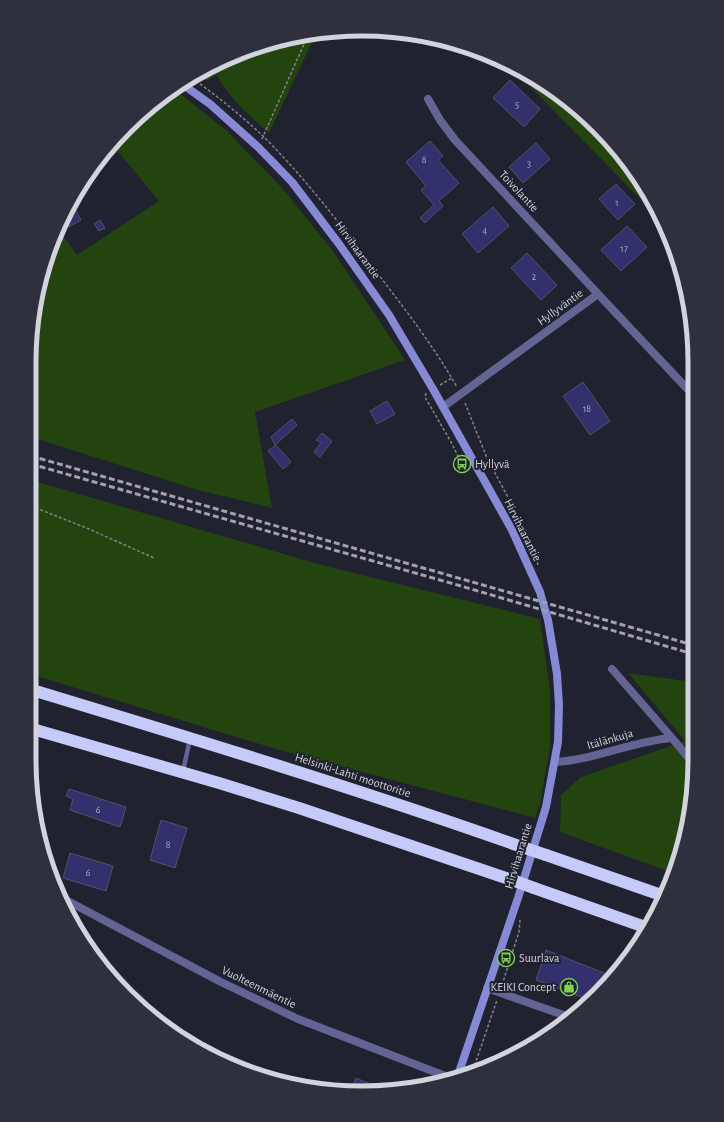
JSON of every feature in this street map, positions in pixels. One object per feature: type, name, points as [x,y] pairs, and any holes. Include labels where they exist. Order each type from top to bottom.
[{"type":"highway","name":"Helsinki-Lahti moottoritie","points":[[36,691],[190,738],[437,817],[659,894]]},
{"type":"highway","points":[[36,730],[299,808],[642,926]]},
{"type":"highway","points":[[598,910],[638,932]]},
{"type":"street","name":"Hirvihaarantie","points":[[187,87],[210,104],[258,147],[292,182],[339,244],[389,315],[512,530],[540,592],[548,620],[557,674],[559,705],[555,762],[546,808],[518,898],[459,1071]]},
{"type":"street","name":"Toivolantie","points":[[428,99],[440,120],[455,140],[598,294]]},
{"type":"street","name":"Hyllyväntie","points":[[443,407],[598,294],[688,390]]},
{"type":"street","points":[[612,669],[688,757]]},
{"type":"street","name":"Itälänkuja","points":[[555,762],[584,760],[650,740],[672,738]]},
{"type":"street","name":"Vuolteenmäentie","points":[[69,902],[221,982],[298,1019],[444,1076]]},
{"type":"street","points":[[487,988],[565,1015]]},
{"type":"lane","points":[[182,773],[190,738]]},
{"type":"path","points":[[258,147],[305,41]]},
{"type":"path","points":[[197,82],[232,109],[263,136],[297,172],[345,231],[424,335],[461,394],[484,452],[527,533],[538,566]]},
{"type":"path","points":[[36,508],[89,528],[154,558]]},
{"type":"path","points":[[474,1066],[519,932],[520,914]]},
{"type":"green space","points":[[313,40],[269,133],[234,99],[217,75],[206,81],[202,78],[257,53],[298,42]]},
{"type":"green space","points":[[522,79],[560,103],[593,131],[621,164],[648,207]]},
{"type":"green space","points":[[179,93],[227,131],[283,189],[333,251],[405,360],[255,412],[272,508],[198,490],[36,439],[36,362],[39,319],[47,278],[53,257],[62,235],[77,255],[159,201],[116,149],[131,131]]},
{"type":"green space","points":[[36,481],[318,564],[540,619],[550,690],[550,746],[540,804],[535,818],[276,749],[36,676]]},
{"type":"green space","points":[[628,673],[688,681],[688,760],[685,803],[682,824],[668,871],[560,832],[561,795],[581,777],[685,741]]},
{"type":"building","points":[[510,80],[540,109],[524,127],[493,98]]},
{"type":"building","points":[[430,141],[443,156],[438,160],[459,183],[439,201],[443,206],[425,223],[420,218],[434,205],[421,190],[426,186],[406,162]]},
{"type":"building","points":[[536,143],[550,159],[523,183],[509,167]]},
{"type":"building","points":[[616,184],[635,204],[618,220],[599,199]]},
{"type":"building","points":[[493,207],[509,226],[478,253],[462,234]]},
{"type":"building","points":[[75,209],[81,220],[65,229],[70,218]]},
{"type":"building","points":[[100,220],[105,228],[99,231],[94,224]]},
{"type":"building","points":[[627,226],[647,247],[621,271],[601,250]]},
{"type":"building","points":[[527,253],[557,285],[541,300],[511,268]]},
{"type":"building","points":[[583,382],[610,421],[590,435],[563,396]]},
{"type":"building","points":[[387,401],[395,414],[377,424],[370,411]]},
{"type":"building","points":[[292,419],[297,425],[275,445],[271,437]]},
{"type":"building","points":[[322,433],[332,441],[320,457],[314,452],[321,443],[316,440]]},
{"type":"building","points":[[276,445],[291,462],[283,469],[268,451]]},
{"type":"building","points":[[69,789],[126,807],[120,827],[70,810],[73,799],[66,796]]},
{"type":"building","points":[[161,820],[187,828],[175,868],[150,860]]},
{"type":"building","points":[[70,853],[113,866],[106,891],[63,878]]},
{"type":"building","points":[[546,950],[607,974],[585,998],[536,980]]},
{"type":"building","points":[[356,1078],[373,1085],[362,1086],[353,1086]]},
{"type":"railway","points":[[36,457],[688,644]]},
{"type":"railway","points":[[36,465],[454,584],[688,653]]},
{"type":"place","name":"Hyllyvä","points":[[462,464]]},
{"type":"place","name":"Suurlava","points":[[506,958]]},
{"type":"place","name":"KEIKI Concept","points":[[569,987]]}]
